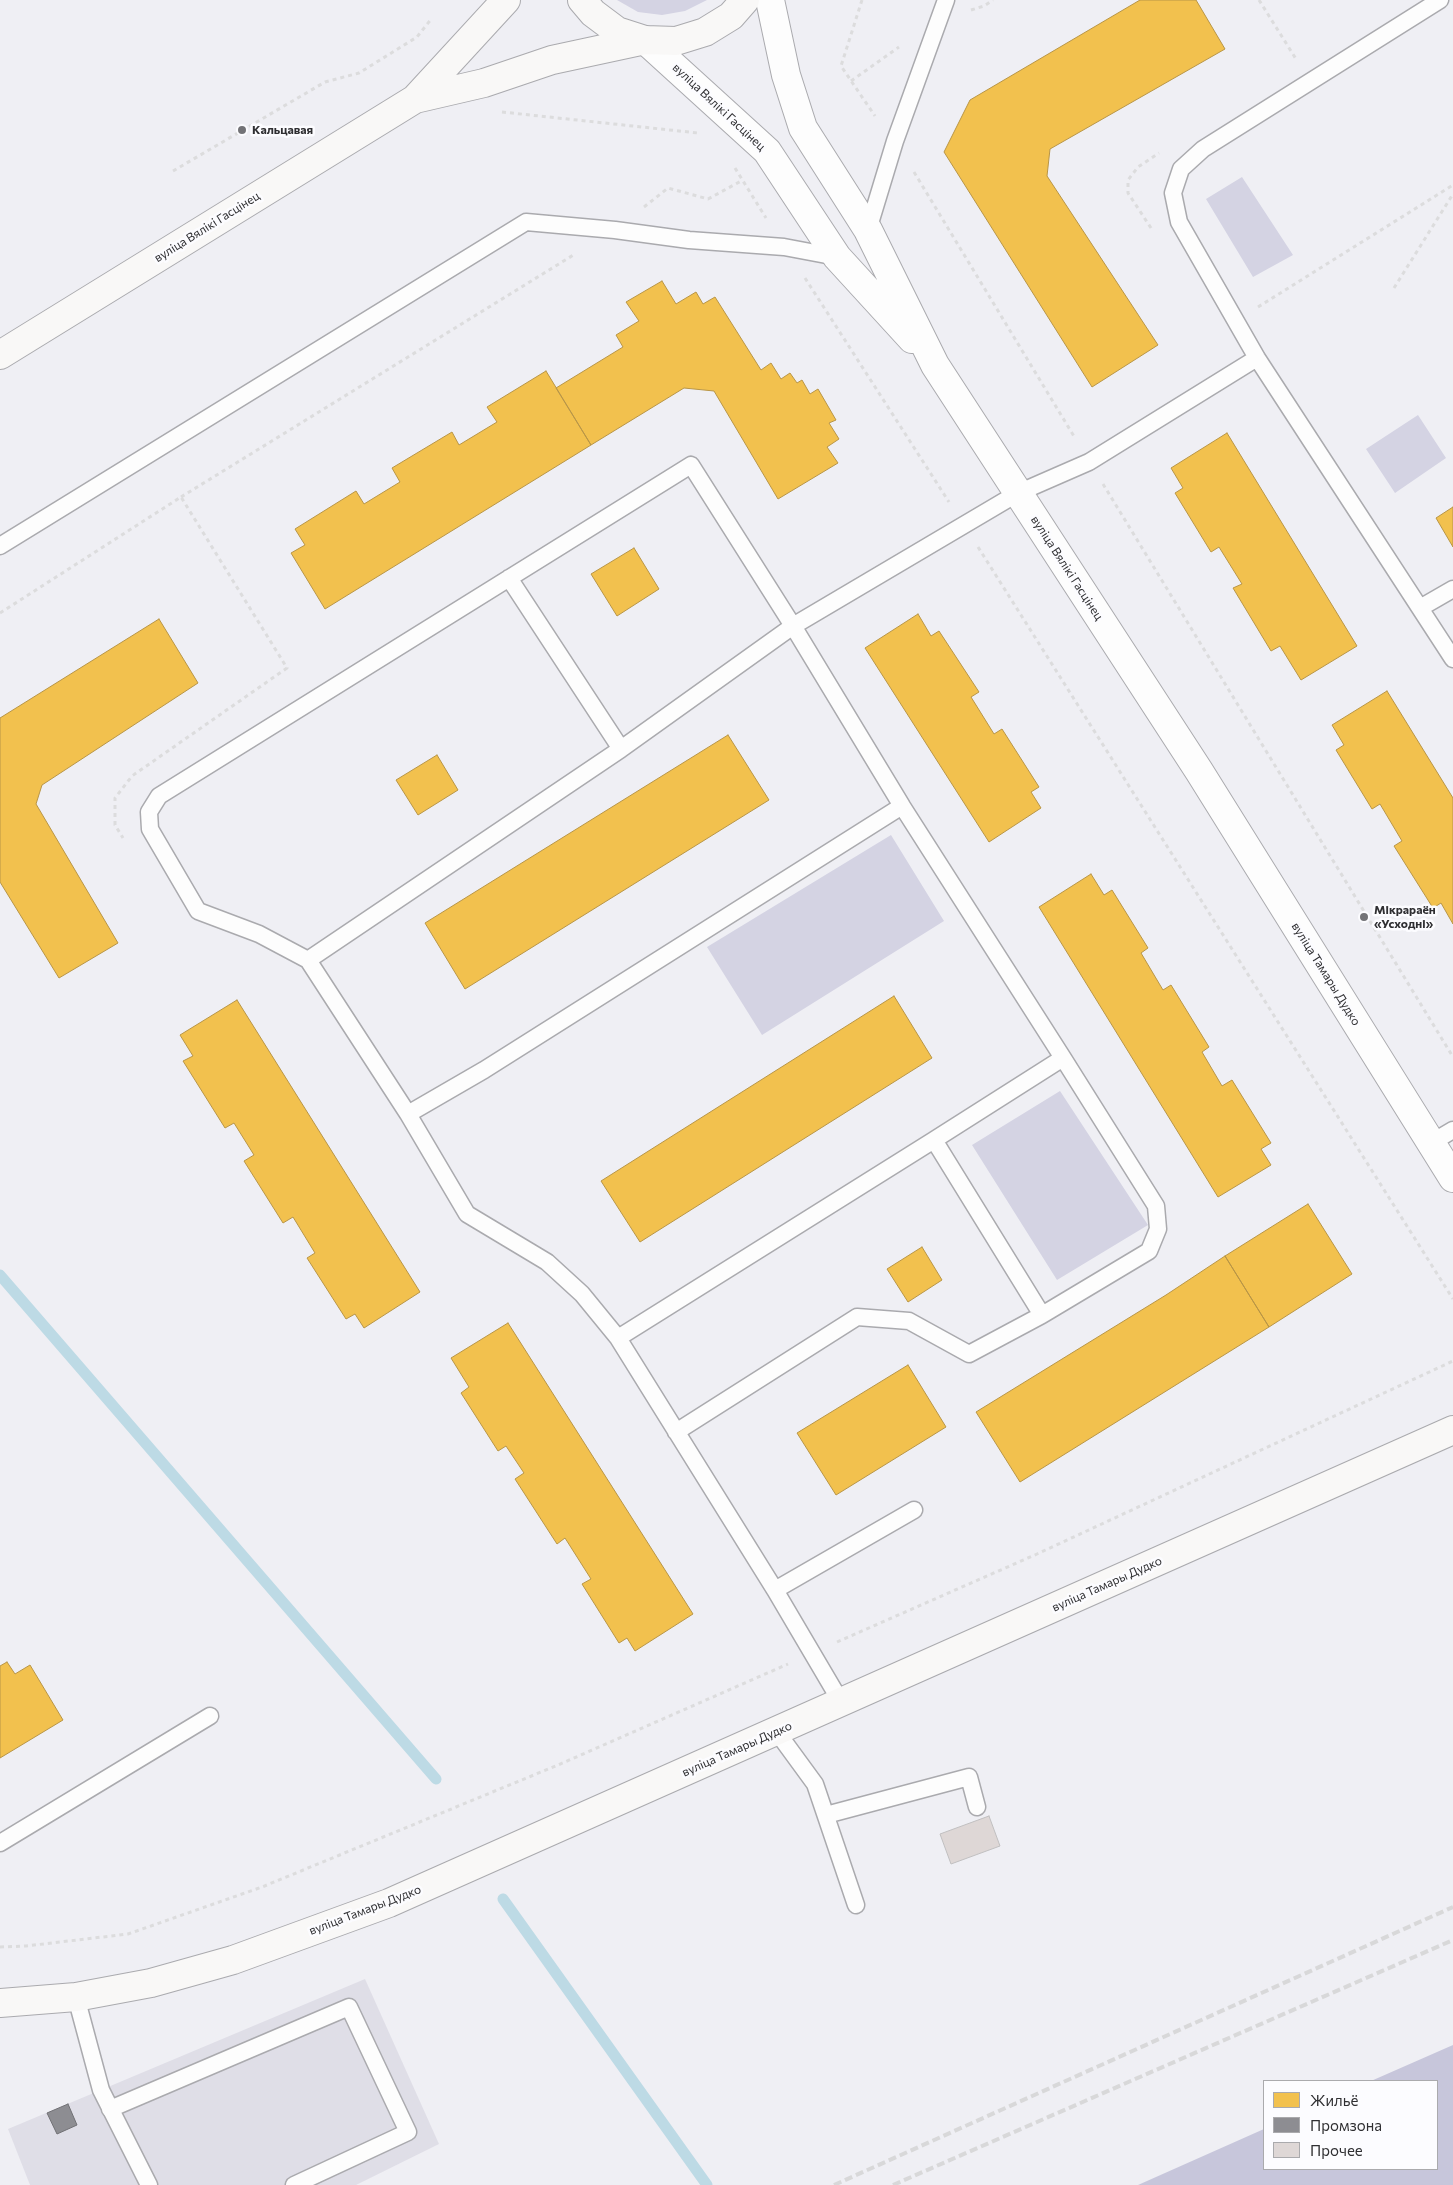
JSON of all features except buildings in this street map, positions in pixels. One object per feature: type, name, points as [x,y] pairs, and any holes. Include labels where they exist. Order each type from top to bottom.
[{"type":"street","name":"вуліца Вялікі Гасцінец","points":[[0,355],[415,99],[506,0]]},
{"type":"street","points":[[582,0],[593,13],[617,30],[645,40],[676,41],[705,32],[731,16],[745,0]]},
{"type":"street","name":"вуліца Вялікі Гасцінец","points":[[770,0],[786,75],[803,128],[868,230],[935,364],[1198,771]]},
{"type":"street","name":"вуліца Вялікі Гасцінец","points":[[415,99],[484,83],[552,60],[645,40],[767,151],[837,257],[935,364]]},
{"type":"street","name":"вуліца Тамары Дудко","points":[[1198,771],[1442,1137],[1453,1178]]},
{"type":"street","name":"вуліца Тамары Дудко","points":[[0,2003],[76,1997],[152,1983],[232,1960],[389,1903],[1453,1430]]},
{"type":"lane","points":[[868,230],[895,141],[946,0]]},
{"type":"lane","points":[[1440,0],[1203,149],[1181,169],[1173,193],[1179,222],[1257,358],[1453,659]]},
{"type":"lane","points":[[0,546],[526,222],[615,230],[689,240],[784,247],[837,257]]},
{"type":"lane","points":[[308,960],[621,749],[793,626],[1018,493],[1089,462],[1257,358]]},
{"type":"lane","points":[[676,1432],[857,1317],[909,1322],[969,1354],[1042,1315],[1149,1251],[1158,1229],[1156,1206],[902,806],[793,626],[691,466],[159,796],[149,812],[150,829],[198,910],[259,934],[308,960],[408,1114],[467,1214],[547,1262],[582,1294],[618,1338],[676,1432],[775,1590],[841,1702]]},
{"type":"lane","points":[[509,578],[621,749]]},
{"type":"lane","points":[[1420,608],[1453,589]]},
{"type":"lane","points":[[408,1114],[484,1070],[902,806]]},
{"type":"lane","points":[[618,1338],[1063,1058]]},
{"type":"lane","points":[[934,1140],[1042,1315]]},
{"type":"lane","points":[[775,1590],[914,1510]]},
{"type":"lane","points":[[0,1843],[210,1716]]},
{"type":"lane","points":[[777,1732],[815,1784],[856,1905]]},
{"type":"lane","points":[[826,1816],[969,1777],[977,1807]]},
{"type":"lane","points":[[76,1997],[101,2090],[149,2185]]},
{"type":"lane","points":[[110,2109],[349,2007],[408,2132],[294,2185]]},
{"type":"path","points":[[862,0],[841,66],[865,103],[895,141],[1453,1057]]},
{"type":"path","points":[[173,171],[325,82],[359,73],[417,37],[432,18]]},
{"type":"path","points":[[494,112],[705,134]]},
{"type":"path","points":[[734,165],[784,247],[964,525],[1453,1299]]},
{"type":"path","points":[[0,612],[181,497],[615,230],[668,188],[708,199],[743,180]]},
{"type":"path","points":[[1236,321],[1453,185]]},
{"type":"path","points":[[1394,288],[1453,194]]},
{"type":"path","points":[[124,841],[115,825],[115,798],[132,776],[287,668],[181,497]]},
{"type":"path","points":[[0,1946],[26,1946],[128,1934],[262,1887],[558,1765],[812,1654],[1046,1550],[1453,1360]]},
{"type":"shaded area","points":[[617,0],[707,0],[685,11],[662,15],[638,12]]},
{"type":"shaded area","points":[[1242,177],[1293,255],[1253,277],[1206,199]]},
{"type":"shaded area","points":[[1418,415],[1446,458],[1395,493],[1366,449]]},
{"type":"shaded area","points":[[891,835],[944,921],[762,1035],[707,947]]},
{"type":"shaded area","points":[[1060,1091],[1148,1225],[1057,1280],[972,1145]]},
{"type":"shaded area","points":[[365,1979],[439,2144],[356,2185],[30,2185],[8,2129]]},
{"type":"shaded area","points":[[1453,2045],[1453,2185],[1138,2185],[1263,2129],[1263,2170],[1438,2170],[1438,2080],[1373,2080]]},
{"type":"waterway","points":[[0,1275],[436,1779]]},
{"type":"waterway","points":[[503,1899],[707,2185]]},
{"type":"railway","points":[[834,2185],[1453,1907]]},
{"type":"railway","points":[[893,2185],[1453,1940]]},
{"type":"place","name":"Кальцавая","points":[[242,130]]},
{"type":"place","name":"Мікрараён «Усходні»","points":[[1364,917]]}]
